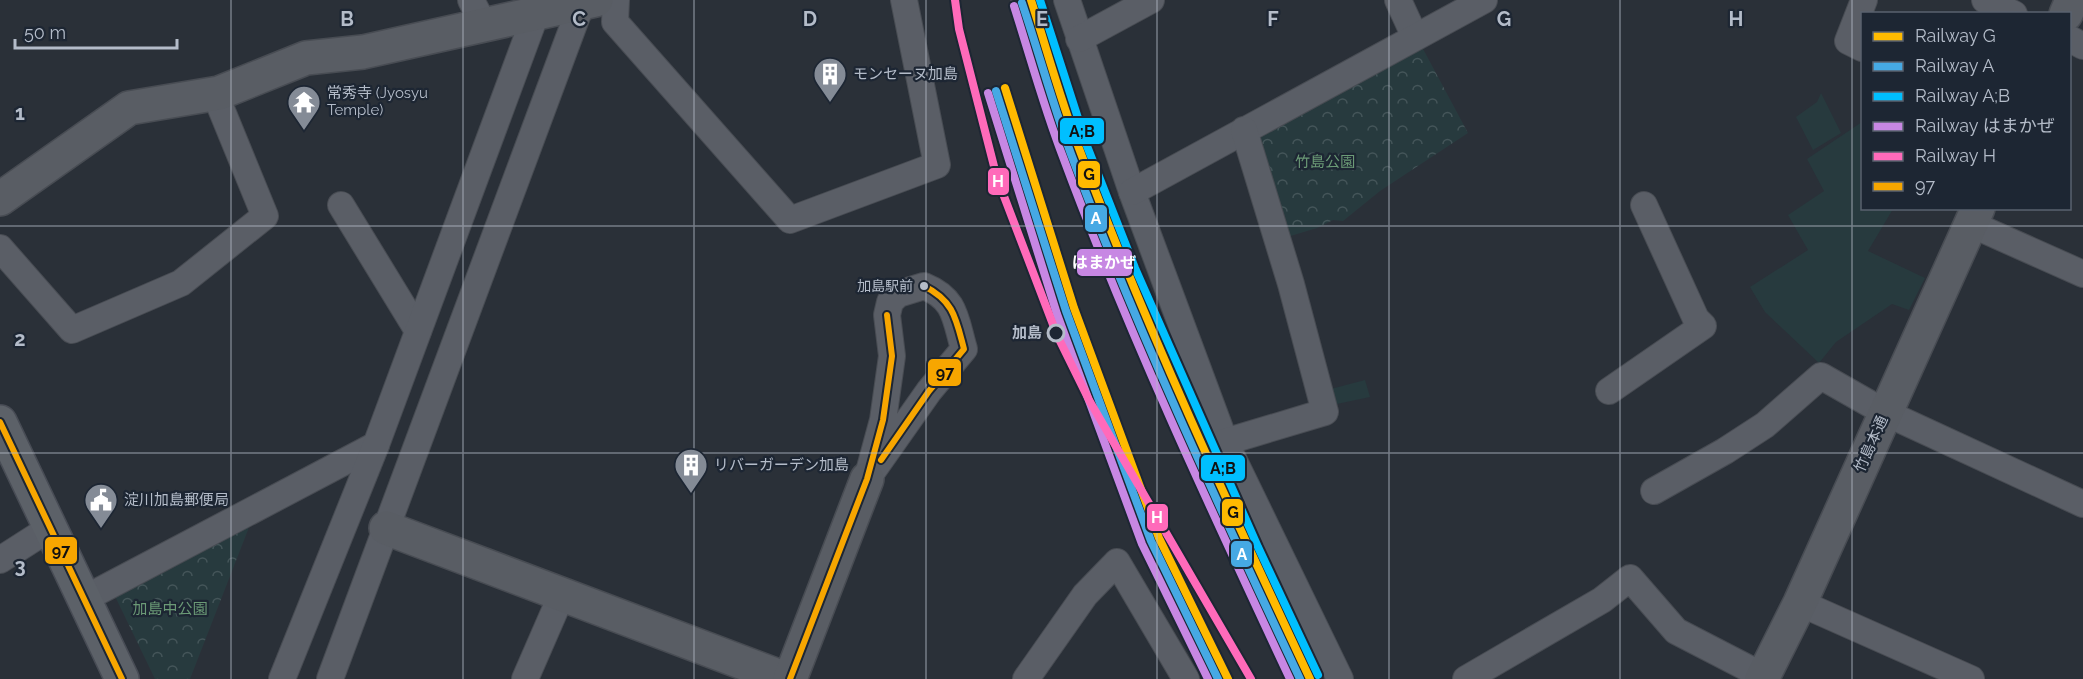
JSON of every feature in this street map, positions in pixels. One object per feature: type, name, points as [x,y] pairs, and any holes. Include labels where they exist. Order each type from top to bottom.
[{"type":"main road","points":[[0,423],[122,679]]},
{"type":"street","points":[[595,1],[790,220],[937,165],[904,0]]},
{"type":"street","points":[[1067,0],[1132,192],[1225,442],[1340,679]]},
{"type":"street","points":[[1079,39],[1150,0]]},
{"type":"street","points":[[1398,0],[1415,37]]},
{"type":"street","points":[[1132,192],[1484,0]]},
{"type":"street","points":[[1861,47],[1848,41],[1864,0]]},
{"type":"street","points":[[1984,0],[2010,12]]},
{"type":"street","points":[[0,199],[129,108],[219,93],[306,58],[363,52],[477,13],[595,1]]},
{"type":"street","points":[[330,679],[568,38],[595,1]]},
{"type":"street","points":[[282,679],[376,445],[539,7]]},
{"type":"street","points":[[0,248],[72,330],[181,283],[265,216],[220,106],[219,93]]},
{"type":"street","points":[[1225,442],[1325,412],[1291,284],[1244,130]]},
{"type":"street","points":[[341,205],[418,331]]},
{"type":"street","points":[[1608,391],[1702,326],[1696,319],[1644,205]]},
{"type":"street","points":[[1974,216],[2083,274]]},
{"type":"street","name":"竹島本通","points":[[1763,678],[1800,603],[1974,216]]},
{"type":"street","points":[[790,679],[867,479],[883,420],[892,356],[887,315],[890,302],[898,294],[924,286],[939,292],[949,302],[964,349],[929,391],[867,479]]},
{"type":"street","points":[[1654,490],[1725,451],[1765,425],[1821,376],[1886,413],[2083,504]]},
{"type":"street","points":[[84,599],[376,445]]},
{"type":"street","points":[[347,517],[386,528],[786,679]]},
{"type":"street","points":[[0,560],[50,528]]},
{"type":"street","points":[[1026,679],[1085,595],[1117,562],[1186,679]]},
{"type":"street","points":[[1466,679],[1602,600],[1630,578],[1676,631],[1763,678]]},
{"type":"street","points":[[525,679],[562,594]]},
{"type":"street","points":[[1800,603],[1971,679]]},
{"type":"green space","name":"竹島公園","points":[[1422,47],[1468,133],[1380,191],[1343,221],[1333,220],[1317,228],[1287,237],[1259,142],[1265,129]]},
{"type":"green space","points":[[1821,93],[1841,133],[1813,150],[1796,117],[1817,102]]},
{"type":"green space","points":[[1861,123],[1861,210],[1892,210],[1868,251],[1925,278],[1909,310],[1892,304],[1836,342],[1819,363],[1765,312],[1750,287],[1808,250],[1788,215],[1824,191],[1807,159]]},
{"type":"green space","points":[[1365,380],[1370,397],[1332,405],[1327,390]]},
{"type":"green space","name":"加島中公園","points":[[253,517],[190,679],[155,679],[112,590]]},
{"type":"railway","points":[[1012,0],[1111,268],[1150,351],[1238,523]]},
{"type":"rail line","name":"H","points":[[955,0],[959,29],[997,178],[1057,335],[1089,400],[1251,679]]},
{"type":"rail line","name":"G","points":[[1031,0],[1073,132],[1133,285],[1219,483],[1310,679]]},
{"type":"rail line","name":"A;B","points":[[1040,0],[1087,146],[1135,268],[1258,547],[1318,675]]},
{"type":"rail line","name":"A","points":[[1022,3],[1071,154],[1124,287],[1210,484],[1300,679]]},
{"type":"rail line","name":"はまかぜ","points":[[1014,6],[1056,138],[1115,290],[1200,486],[1290,679]]},
{"type":"rail line","name":"G","points":[[1005,88],[1074,308],[1159,538],[1228,679]]},
{"type":"rail line","name":"A","points":[[996,91],[1066,311],[1151,541],[1218,679]]},
{"type":"rail line","name":"はまかぜ","points":[[988,93],[1057,314],[1142,544],[1208,679]]},
{"type":"transit line","name":"97","points":[[881,460],[929,391],[964,349],[956,320],[948,305],[924,286]]},
{"type":"transit line","name":"97","points":[[790,679],[867,479],[883,420],[892,356],[887,315]]},
{"type":"transit line","name":"97","points":[[0,422],[122,679]]},
{"type":"place","name":"モンセーヌ加島","points":[[830,103]]},
{"type":"place","name":"常秀寺 (Jyosyu Temple)","points":[[304,131]]},
{"type":"place","name":"加島駅前","points":[[924,286]]},
{"type":"place","name":"加島","points":[[1056,333]]},
{"type":"place","name":"リバーガーデン加島","points":[[691,494]]},
{"type":"place","name":"淀川加島郵便局","points":[[101,529]]}]
